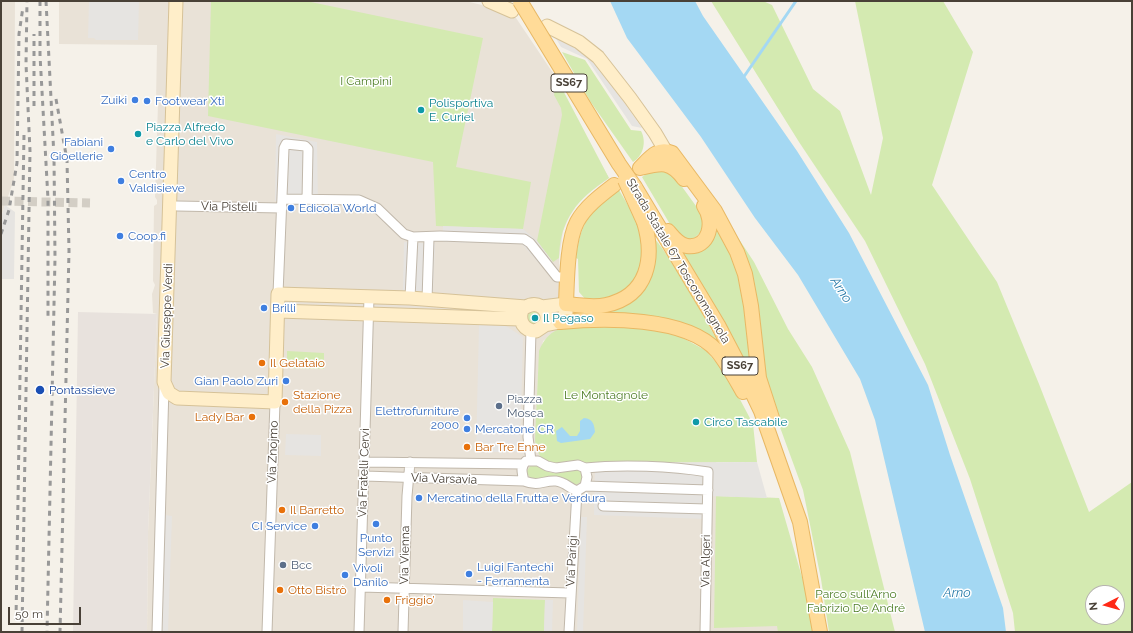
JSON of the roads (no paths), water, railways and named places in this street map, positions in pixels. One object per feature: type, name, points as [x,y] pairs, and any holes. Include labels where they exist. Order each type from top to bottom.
[{"type":"main road","name":"SS67","points":[[516,6],[619,164],[649,220]]},
{"type":"main road","points":[[649,220],[679,243],[687,246],[698,245],[707,237],[711,226],[709,213],[678,170],[669,165],[662,157],[672,153],[678,158],[718,216],[737,252],[745,274],[751,306],[759,378],[799,503],[800,522]]},
{"type":"main road","points":[[614,185],[603,193],[577,222],[572,241],[566,304],[588,306],[607,305],[624,298],[636,289],[645,277],[650,253],[649,220]]},
{"type":"main road","name":"Strada Statale 67 Toscoromagnola","points":[[649,220],[682,264],[740,367],[761,411],[800,522],[820,632]]},
{"type":"main road","points":[[560,322],[593,320],[654,323],[679,328],[706,342],[716,350],[728,367],[750,407],[771,458],[784,474]]},
{"type":"street","name":"Via Giuseppe Verdi","points":[[157,632],[176,1]]},
{"type":"street","points":[[494,3],[516,6]]},
{"type":"street","points":[[547,26],[579,42],[598,57],[630,98],[662,157]]},
{"type":"street","name":"Via Znojmo","points":[[267,632],[278,294],[284,148],[286,144],[305,146],[308,149],[307,200]]},
{"type":"street","name":"Via Pistelli","points":[[177,206],[282,203],[307,200],[359,200],[377,208],[404,234],[413,237]]},
{"type":"street","points":[[410,298],[413,237],[429,238],[440,236],[524,239],[530,243],[558,278],[568,278]]},
{"type":"street","points":[[427,300],[429,238]]},
{"type":"street","points":[[278,294],[410,298],[490,304],[523,313]]},
{"type":"street","name":"Via Fratelli Cervi","points":[[359,632],[369,297]]},
{"type":"street","points":[[490,304],[490,317]]},
{"type":"street","points":[[278,311],[368,315],[490,317],[523,313],[534,304],[542,307],[566,304],[566,313],[560,322],[545,325],[540,329],[531,331],[524,327],[523,313]]},
{"type":"street","points":[[542,307],[547,314],[545,325]]},
{"type":"street","points":[[524,481],[521,470],[527,462],[531,331]]},
{"type":"street","points":[[164,382],[168,393],[177,398]]},
{"type":"street","points":[[164,408],[168,402],[177,398],[275,402]]},
{"type":"street","name":"Via Varsavia","points":[[364,462],[482,463],[538,461],[547,466],[556,468],[578,465],[585,468]]},
{"type":"street","name":"Via Vienna","points":[[402,632],[405,587],[407,496],[410,478],[410,462]]},
{"type":"street","points":[[482,463],[482,480]]},
{"type":"street","name":"Via Algeri","points":[[585,468],[606,466],[678,468],[708,472],[704,632]]},
{"type":"street","name":"Via Parigi","points":[[569,632],[570,593],[581,489],[587,477],[585,468]]},
{"type":"street","name":"Via Varsavia","points":[[364,476],[524,481],[536,485],[553,481],[581,489]]},
{"type":"street","points":[[581,489],[708,490]]},
{"type":"street","points":[[603,506],[707,509]]},
{"type":"street","points":[[361,587],[405,587],[570,593]]},
{"type":"water","name":"Arno","points":[[610,1],[695,1],[703,16],[797,151],[849,233],[928,385],[950,455],[1003,608],[1006,632],[925,632],[875,420],[860,379],[798,275],[755,218],[701,137],[627,38]]},
{"type":"water","points":[[584,418],[591,421],[594,427],[595,432],[590,439],[561,443],[557,441],[556,431],[562,427],[570,436],[577,436],[580,431],[580,421]]},
{"type":"waterway","points":[[743,78],[796,1]]},
{"type":"tunnel","points":[[1,201],[90,203]]},
{"type":"railway","points":[[22,632],[30,151],[26,64],[27,1]]},
{"type":"railway","points":[[40,1],[40,55],[48,199],[48,317]]},
{"type":"railway","points":[[46,1],[54,157],[55,258],[47,632]]},
{"type":"railway","points":[[1,234],[9,210],[17,163],[19,34],[23,7]]},
{"type":"railway","points":[[34,34],[34,106]]},
{"type":"railway","points":[[56,99],[67,160],[69,251],[60,632]]},
{"type":"railway","points":[[16,620],[24,134]]},
{"type":"place","name":"Zuiki","points":[[135,100]]},
{"type":"place","name":"Footwear Xti","points":[[147,101]]},
{"type":"place","name":"Polisportiva E. Curiel","points":[[421,110]]},
{"type":"place","name":"Piazza Alfredo e Carlo del Vivo","points":[[138,134]]},
{"type":"place","name":"Fabiani Gioellerie","points":[[111,149]]},
{"type":"place","name":"Centro Valdisieve","points":[[121,181]]},
{"type":"place","name":"Edicola World","points":[[291,208]]},
{"type":"place","name":"Coop.fi","points":[[120,236]]},
{"type":"place","name":"Brilli","points":[[264,308]]},
{"type":"place","name":"Il Pegaso","points":[[535,318]]},
{"type":"place","name":"Il Gelataio","points":[[262,363]]},
{"type":"place","name":"Gian Paolo Zuri","points":[[286,381]]},
{"type":"place","name":"Pontassieve","points":[[40,390]]},
{"type":"place","name":"Stazione della Pizza","points":[[285,402]]},
{"type":"place","name":"Piazza Mosca","points":[[499,406]]},
{"type":"place","name":"Lady Bar","points":[[252,417]]},
{"type":"place","name":"Elettrofurniture 2000","points":[[467,418]]},
{"type":"place","name":"Circo Tascabile","points":[[696,422]]},
{"type":"place","name":"Mercatone CR","points":[[467,429]]},
{"type":"place","name":"Bar Tre Enne","points":[[467,447]]},
{"type":"place","name":"Mercatino della Frutta e Verdura","points":[[419,498]]},
{"type":"place","name":"Il Barretto","points":[[282,510]]},
{"type":"place","name":"Punto Servizi","points":[[376,524]]},
{"type":"place","name":"CI Service","points":[[315,526]]},
{"type":"place","name":"Bcc","points":[[283,565]]},
{"type":"place","name":"Luigi Fantechi - Ferramenta","points":[[469,574]]},
{"type":"place","name":"Vivoli Danilo","points":[[345,575]]},
{"type":"place","name":"Otto Bistrò","points":[[280,590]]},
{"type":"place","name":"Friggio’","points":[[387,600]]},
{"type":"park label","name":"I Campini","points":[[366,81]]},
{"type":"park label","name":"Le Montagnole","points":[[606,395]]},
{"type":"park label","name":"Parco sull’Arno Fabrizio De André","points":[[856,601]]}]
